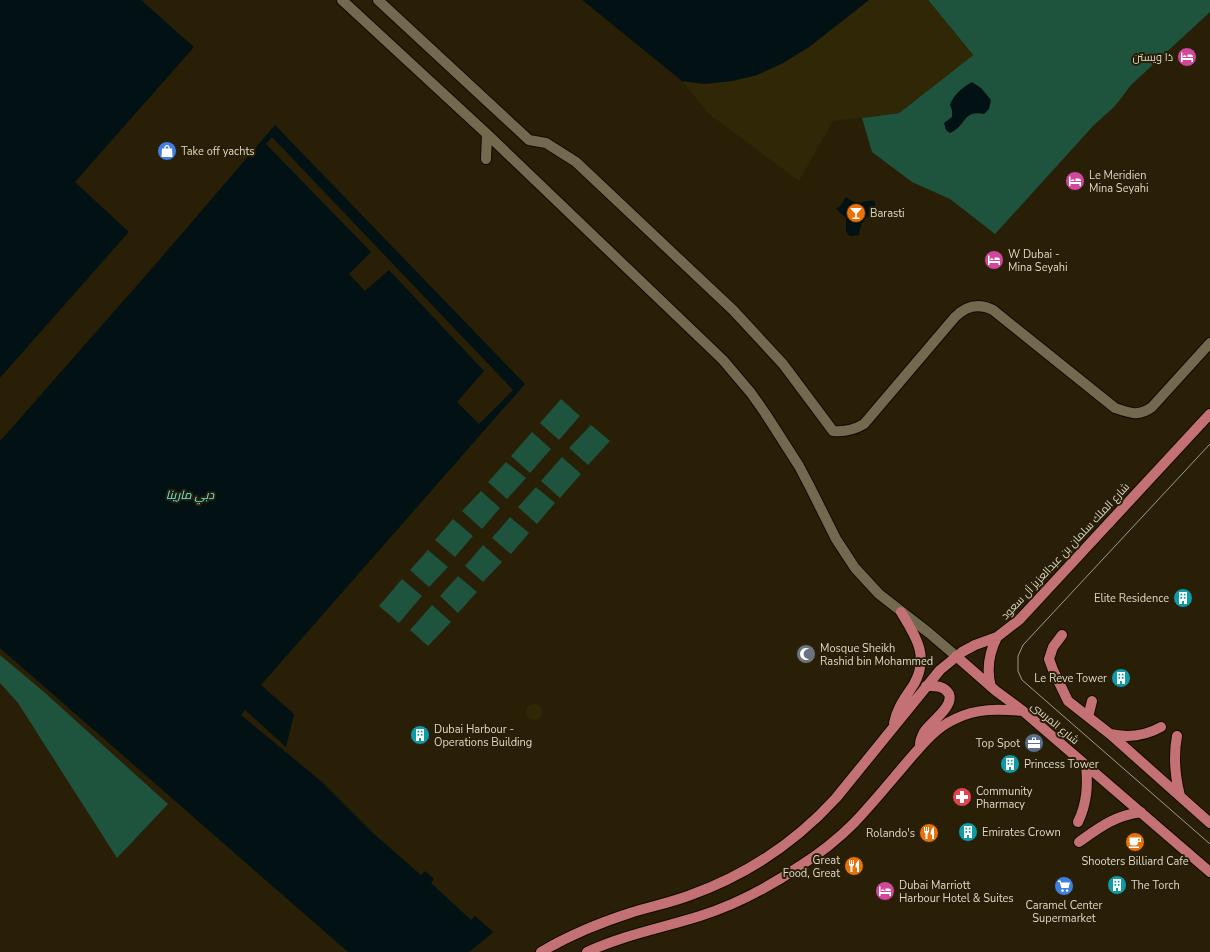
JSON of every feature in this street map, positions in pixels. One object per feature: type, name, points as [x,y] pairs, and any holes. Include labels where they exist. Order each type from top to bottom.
[{"type":"main road","name":"شارع الملك سلمان بن عبدالعزيز آل سعود","points":[[541,952],[566,939],[608,921],[706,889],[758,863],[776,852],[808,827],[836,798],[940,670],[956,656],[975,645],[997,637],[1026,614],[1205,425],[1210,414]]},
{"type":"main road","points":[[894,727],[899,707],[917,677],[921,662],[918,641],[901,612]]},
{"type":"main road","points":[[1062,635],[1053,647],[1048,659],[1068,700],[1110,734],[1210,823]]},
{"type":"main road","points":[[991,687],[988,662],[997,637]]},
{"type":"main road","name":"شارع المرسى","points":[[956,656],[991,687],[1023,711],[1210,872]]},
{"type":"main road","points":[[919,748],[924,732],[948,706],[950,700],[948,693],[944,688],[938,686],[926,686]]},
{"type":"main road","points":[[1088,717],[1092,701]]},
{"type":"main road","points":[[587,952],[633,934],[701,916],[742,900],[800,866],[853,824],[919,748],[944,725],[966,714],[987,710],[1023,711]]},
{"type":"main road","points":[[1110,734],[1136,736],[1151,732],[1161,727]]},
{"type":"main road","points":[[1177,736],[1174,752],[1174,770],[1180,796]]},
{"type":"main road","points":[[1078,822],[1086,798],[1088,782],[1086,765]]},
{"type":"main road","points":[[1079,842],[1110,821],[1141,812]]},
{"type":"street","points":[[342,0],[487,134],[731,369],[765,413],[799,466],[827,524],[845,554],[866,581],[879,594],[956,656]]},
{"type":"street","points":[[378,0],[529,140],[546,143],[576,162],[733,310],[783,364],[834,430],[840,432],[853,430],[864,424],[955,317],[970,307],[982,306],[993,310],[1115,408],[1132,414],[1143,413],[1152,407],[1210,343]]},
{"type":"street","points":[[486,159],[487,134]]},
{"type":"green space","points":[[928,0],[1210,0],[1210,12],[1131,85],[1115,106],[1094,125],[995,234],[950,199],[912,182],[872,152],[862,118],[899,113],[973,55]]},
{"type":"green space","points":[[561,399],[580,416],[559,440],[540,423]]},
{"type":"green space","points":[[591,425],[610,441],[588,465],[569,448]]},
{"type":"green space","points":[[532,432],[551,449],[530,473],[511,456]]},
{"type":"green space","points":[[562,457],[581,474],[560,498],[541,481]]},
{"type":"green space","points":[[506,462],[526,478],[507,499],[488,482]]},
{"type":"green space","points":[[536,487],[555,503],[537,524],[518,507]]},
{"type":"green space","points":[[481,491],[500,508],[482,529],[462,511]]},
{"type":"green space","points":[[510,517],[529,533],[511,554],[492,538]]},
{"type":"green space","points":[[453,519],[473,536],[455,557],[435,540]]},
{"type":"green space","points":[[483,545],[502,562],[483,582],[465,566]]},
{"type":"green space","points":[[428,550],[448,567],[429,587],[410,570]]},
{"type":"green space","points":[[458,576],[477,592],[458,613],[440,596]]},
{"type":"green space","points":[[402,579],[422,596],[399,623],[379,606]]},
{"type":"green space","points":[[432,605],[451,622],[428,646],[410,630]]},
{"type":"green space","points":[[0,655],[44,692],[168,804],[117,858],[18,703],[0,683]]},
{"type":"sand","points":[[869,0],[928,0],[973,55],[899,113],[833,121],[799,181],[709,114],[682,81],[704,84],[732,81],[757,75],[783,63],[809,47]]},
{"type":"sand","points":[[534,704],[540,706],[542,712],[540,718],[534,720],[528,718],[526,712],[528,706]]},
{"type":"water","points":[[0,0],[141,0],[194,47],[75,182],[129,232],[0,378]]},
{"type":"water","points":[[582,0],[869,0],[809,47],[783,63],[757,75],[732,81],[704,84],[682,81]]},
{"type":"water","points":[[972,82],[981,88],[991,100],[989,109],[984,114],[977,113],[968,116],[959,127],[950,133],[946,130],[944,123],[952,117],[950,105],[959,92]]},
{"type":"water","name":"دبي مارينا","points":[[275,125],[525,384],[261,685],[294,714],[286,747],[245,710],[241,715],[322,782],[374,834],[421,875],[425,871],[434,879],[431,883],[471,920],[475,916],[516,952],[348,952],[0,648],[0,441],[160,259]]},
{"type":"water","points":[[846,197],[857,202],[874,201],[876,208],[873,213],[862,223],[859,235],[848,235],[846,231],[846,218],[836,209],[841,205]]},
{"type":"pier","points":[[580,0],[582,0],[684,83],[680,82],[643,53]]},
{"type":"pier","points":[[272,137],[513,390],[479,424],[457,402],[484,371],[389,270],[365,291],[349,274],[371,252],[266,144]]},
{"type":"pier","points":[[129,232],[130,233],[0,380],[0,378]]},
{"type":"pier","points":[[159,258],[160,259],[0,441],[0,438]]},
{"type":"pier","points":[[495,931],[518,952],[469,952]]},
{"type":"tram line","points":[[1210,444],[1023,645],[1018,656],[1018,671],[1022,680],[1210,844]]},
{"type":"place","name":"ذا ويستن","points":[[1187,57]]},
{"type":"place","name":"Take off yachts","points":[[167,151]]},
{"type":"place","name":"Le Meridien Mina Seyahi","points":[[1075,181]]},
{"type":"place","name":"Barasti","points":[[856,213]]},
{"type":"place","name":"W Dubai - Mina Seyahi","points":[[994,260]]},
{"type":"place","name":"Elite Residence","points":[[1183,598]]},
{"type":"place","name":"Mosque Sheikh Rashid bin Mohammed","points":[[806,654]]},
{"type":"place","name":"Le Reve Tower","points":[[1121,678]]},
{"type":"place","name":"Dubai Harbour - Operations Building","points":[[420,735]]},
{"type":"place","name":"Top Spot","points":[[1034,743]]},
{"type":"place","name":"Princess Tower","points":[[1010,764]]},
{"type":"place","name":"Community Pharmacy","points":[[962,797]]},
{"type":"place","name":"Emirates Crown","points":[[968,832]]},
{"type":"place","name":"Rolando's","points":[[929,833]]},
{"type":"place","name":"Shooters Billiard Cafe","points":[[1135,842]]},
{"type":"place","name":"Great Food, Great","points":[[854,866]]},
{"type":"place","name":"The Torch","points":[[1117,885]]},
{"type":"place","name":"Caramel Center Supermarket","points":[[1064,886]]},
{"type":"place","name":"Dubai Marriott Harbour Hotel & Suites","points":[[885,891]]}]
